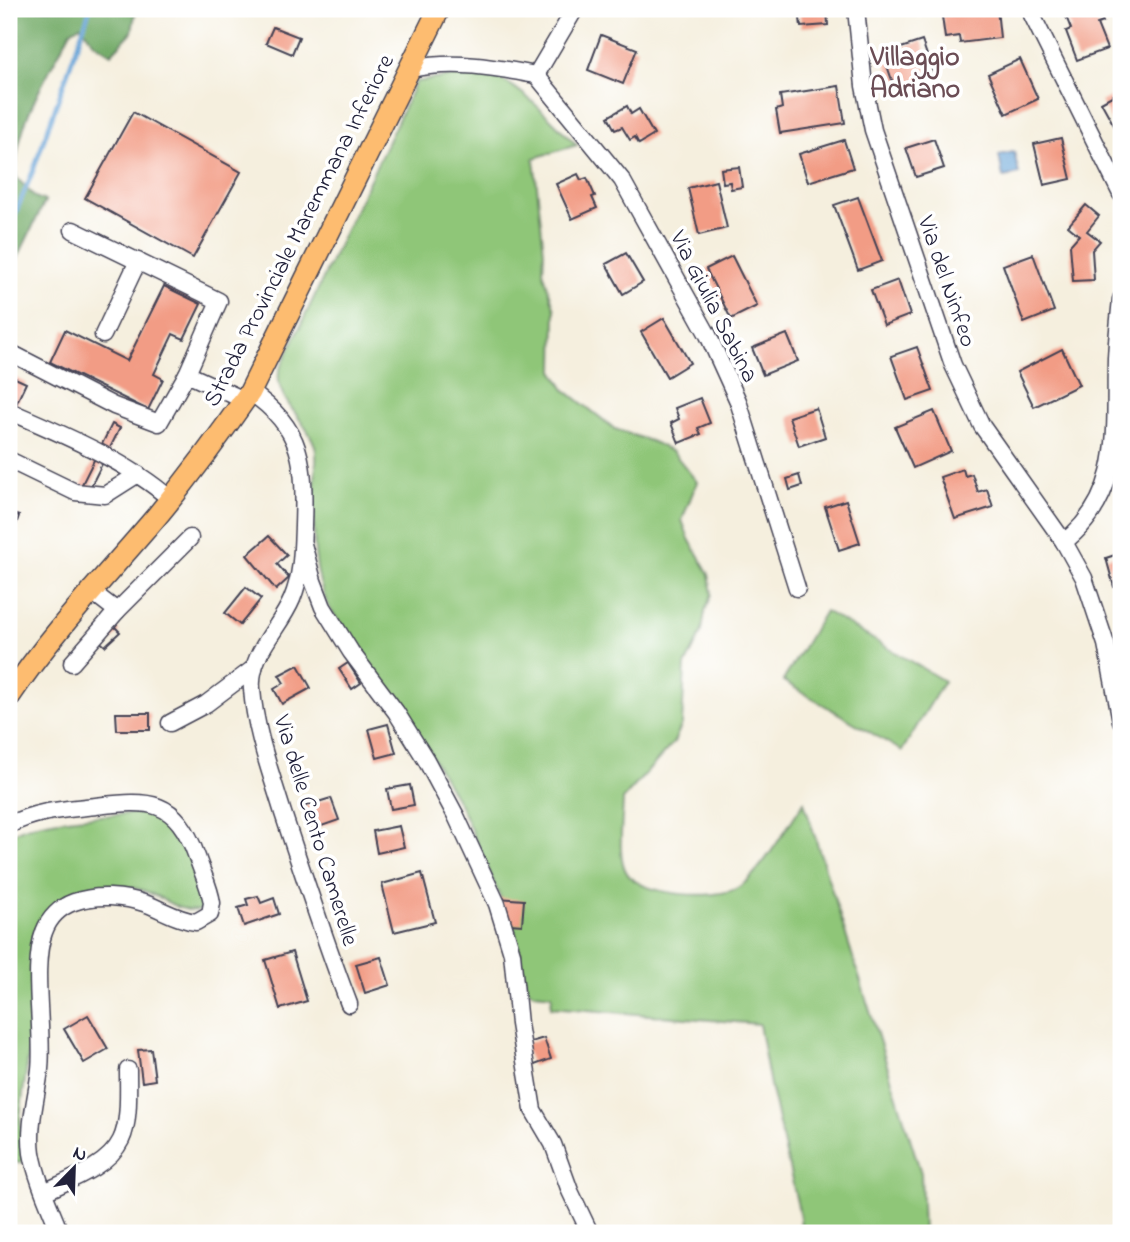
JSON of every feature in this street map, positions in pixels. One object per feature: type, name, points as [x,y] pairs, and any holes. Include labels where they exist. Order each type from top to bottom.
[{"type":"main road","name":"Strada Provinciale Maremmana Inferiore","points":[[9,697],[39,655],[170,499],[247,396],[439,9]]},
{"type":"street","points":[[411,69],[440,64],[465,64],[536,75],[575,9]]},
{"type":"street","name":"Via del Ninfeo","points":[[856,9],[864,86],[873,130],[953,365],[986,433],[1064,542],[1084,578],[1110,658],[1121,721]]},
{"type":"street","points":[[1029,9],[1121,194]]},
{"type":"street","name":"Via Giulia Sabina","points":[[536,75],[622,180],[708,335],[738,401],[797,588]]},
{"type":"street","points":[[9,352],[114,406],[159,424],[187,374],[219,301],[73,230]]},
{"type":"street","points":[[103,335],[138,261]]},
{"type":"street","points":[[1064,542],[1092,515],[1107,482],[1114,438],[1121,299]]},
{"type":"street","name":"Via delle Cento Camerelle","points":[[187,374],[247,396],[275,411],[296,440],[304,477],[302,561],[293,598],[262,648],[254,668],[253,694],[265,755],[305,885],[349,1004]]},
{"type":"street","points":[[9,411],[138,474],[170,499]]},
{"type":"street","points":[[9,460],[75,492],[105,495],[138,474]]},
{"type":"street","points":[[72,663],[117,611],[190,538]]},
{"type":"street","name":"Via delle Cento Camerelle","points":[[303,544],[323,607],[419,749],[456,816],[497,904],[512,953],[519,1024],[533,1110],[553,1144],[590,1233]]},
{"type":"street","points":[[91,592],[117,611]]},
{"type":"street","name":"Via delle Cento Camerelle","points":[[170,723],[206,704],[254,668]]},
{"type":"street","points":[[9,825],[27,816],[50,810],[131,803],[153,805],[170,813],[184,827],[212,903],[210,914],[196,922],[145,903],[110,897],[85,899],[66,906],[47,926],[42,938],[39,960],[41,1058],[31,1139],[34,1162],[60,1233]]},
{"type":"street","points":[[44,1192],[105,1159],[121,1140],[128,1107],[128,1070]]},
{"type":"green space","points":[[9,9],[136,9],[132,32],[111,54],[94,43],[80,25],[71,31],[34,102],[20,139],[16,177],[35,197],[45,201],[9,276]]},
{"type":"green space","points":[[465,74],[487,75],[511,85],[577,145],[534,158],[544,252],[543,271],[555,310],[554,372],[565,390],[615,429],[673,452],[697,482],[682,520],[689,539],[709,574],[712,594],[705,611],[702,631],[685,666],[682,724],[674,742],[623,799],[621,848],[624,866],[635,881],[663,891],[698,895],[728,891],[739,887],[756,871],[804,802],[921,1173],[923,1233],[802,1233],[759,1024],[551,1007],[552,995],[534,993],[527,989],[515,931],[461,807],[411,721],[330,609],[324,594],[315,548],[316,450],[311,436],[286,401],[279,382],[279,371],[416,82]]},
{"type":"green space","points":[[825,611],[944,681],[902,751],[783,681]]},
{"type":"green space","points":[[137,813],[168,822],[178,831],[191,855],[205,901],[201,910],[186,910],[145,891],[106,886],[69,897],[48,912],[20,1116],[23,1162],[9,1167],[9,836],[19,830],[51,821]]},
{"type":"water","points":[[1014,152],[1019,174],[1003,177],[999,155]]},
{"type":"building","points":[[799,9],[827,9],[828,25],[801,27]]},
{"type":"building","points":[[941,9],[997,9],[1000,38],[960,43],[959,36],[945,38]]},
{"type":"building","points":[[1063,9],[1098,9],[1103,22],[1097,24],[1107,49],[1077,60],[1066,31],[1071,29]]},
{"type":"building","points":[[273,27],[299,37],[292,54],[266,43]]},
{"type":"building","points":[[601,35],[637,49],[623,84],[588,70]]},
{"type":"building","points":[[922,41],[934,75],[895,89],[883,54]]},
{"type":"building","points":[[1020,59],[1038,99],[1006,114],[988,74]]},
{"type":"building","points":[[839,86],[845,123],[780,133],[776,110],[782,108],[780,95]]},
{"type":"building","points":[[1121,91],[1121,127],[1116,129],[1101,102]]},
{"type":"building","points":[[627,106],[631,114],[639,109],[654,135],[639,144],[635,137],[630,140],[622,127],[615,130],[608,117]]},
{"type":"building","points":[[133,112],[241,172],[193,258],[85,198]]},
{"type":"building","points":[[1061,138],[1071,179],[1044,185],[1034,144]]},
{"type":"building","points":[[934,139],[944,168],[916,177],[906,148]]},
{"type":"building","points":[[844,140],[853,168],[808,182],[799,154]]},
{"type":"building","points":[[739,167],[742,187],[731,189],[730,182],[723,183],[721,169]]},
{"type":"building","points":[[578,174],[581,180],[587,178],[597,208],[572,219],[556,184]]},
{"type":"building","points":[[716,181],[727,228],[699,235],[688,188]]},
{"type":"building","points":[[858,197],[882,261],[858,270],[834,205]]},
{"type":"building","points":[[1086,205],[1099,216],[1087,231],[1100,241],[1092,250],[1094,280],[1073,281],[1070,245],[1079,235],[1068,226]]},
{"type":"building","points":[[626,253],[643,282],[623,294],[606,264]]},
{"type":"building","points":[[1033,254],[1054,311],[1024,323],[1003,265]]},
{"type":"building","points":[[732,256],[757,306],[731,319],[706,269]]},
{"type":"building","points":[[898,280],[910,315],[884,325],[871,290]]},
{"type":"building","points":[[164,286],[201,304],[184,339],[173,334],[154,374],[163,379],[148,410],[50,362],[65,330],[127,361]]},
{"type":"building","points":[[664,318],[690,363],[667,377],[641,332]]},
{"type":"building","points":[[787,334],[798,361],[763,375],[752,348]]},
{"type":"building","points":[[917,347],[933,391],[907,400],[891,356]]},
{"type":"building","points":[[1062,349],[1079,385],[1034,407],[1017,372]]},
{"type":"building","points":[[13,377],[26,383],[9,419],[9,386]]},
{"type":"building","points":[[700,398],[710,423],[698,428],[701,434],[679,443],[671,423],[679,419],[675,408]]},
{"type":"building","points":[[816,408],[825,437],[799,446],[789,417]]},
{"type":"building","points":[[934,411],[951,451],[913,468],[895,427]]},
{"type":"building","points":[[112,424],[120,428],[89,490],[81,486]]},
{"type":"building","points":[[963,469],[965,476],[972,474],[978,492],[987,489],[993,507],[955,519],[940,477]]},
{"type":"building","points":[[799,475],[802,486],[790,490],[787,479]]},
{"type":"building","points":[[846,500],[860,543],[839,550],[825,507]]},
{"type":"building","points":[[9,513],[19,516],[11,539],[9,538]]},
{"type":"building","points":[[269,536],[287,555],[277,564],[289,578],[276,590],[247,555]]},
{"type":"building","points":[[1121,553],[1121,585],[1114,587],[1106,558]]},
{"type":"building","points":[[246,587],[261,599],[240,625],[225,613]]},
{"type":"building","points":[[112,624],[120,632],[105,646],[97,639]]},
{"type":"building","points":[[348,663],[361,683],[352,689],[339,669]]},
{"type":"building","points":[[298,665],[311,688],[282,704],[274,689],[284,683],[279,675]]},
{"type":"building","points":[[116,713],[150,713],[150,730],[117,730]]},
{"type":"building","points":[[388,724],[396,753],[377,758],[369,729]]},
{"type":"building","points":[[410,785],[414,805],[391,809],[387,789]]},
{"type":"building","points":[[331,798],[339,820],[310,830],[302,807]]},
{"type":"building","points":[[399,826],[404,847],[377,853],[373,831]]},
{"type":"building","points":[[422,873],[435,922],[394,932],[382,884]]},
{"type":"building","points":[[258,896],[261,903],[274,898],[279,914],[244,926],[238,908],[248,905],[246,899]]},
{"type":"building","points":[[498,898],[524,900],[522,925],[510,924]]},
{"type":"building","points":[[292,952],[307,1001],[280,1009],[265,960]]},
{"type":"building","points":[[381,957],[390,985],[365,993],[356,964]]},
{"type":"building","points":[[88,1015],[108,1049],[84,1063],[64,1029]]},
{"type":"building","points":[[544,1038],[551,1059],[532,1066],[524,1044]]},
{"type":"building","points":[[151,1049],[155,1080],[142,1082],[138,1050]]},
{"type":"waterway","points":[[9,229],[33,171],[90,9]]},
{"type":"district","name":"Villaggio Adriano","points":[[915,71]]}]
